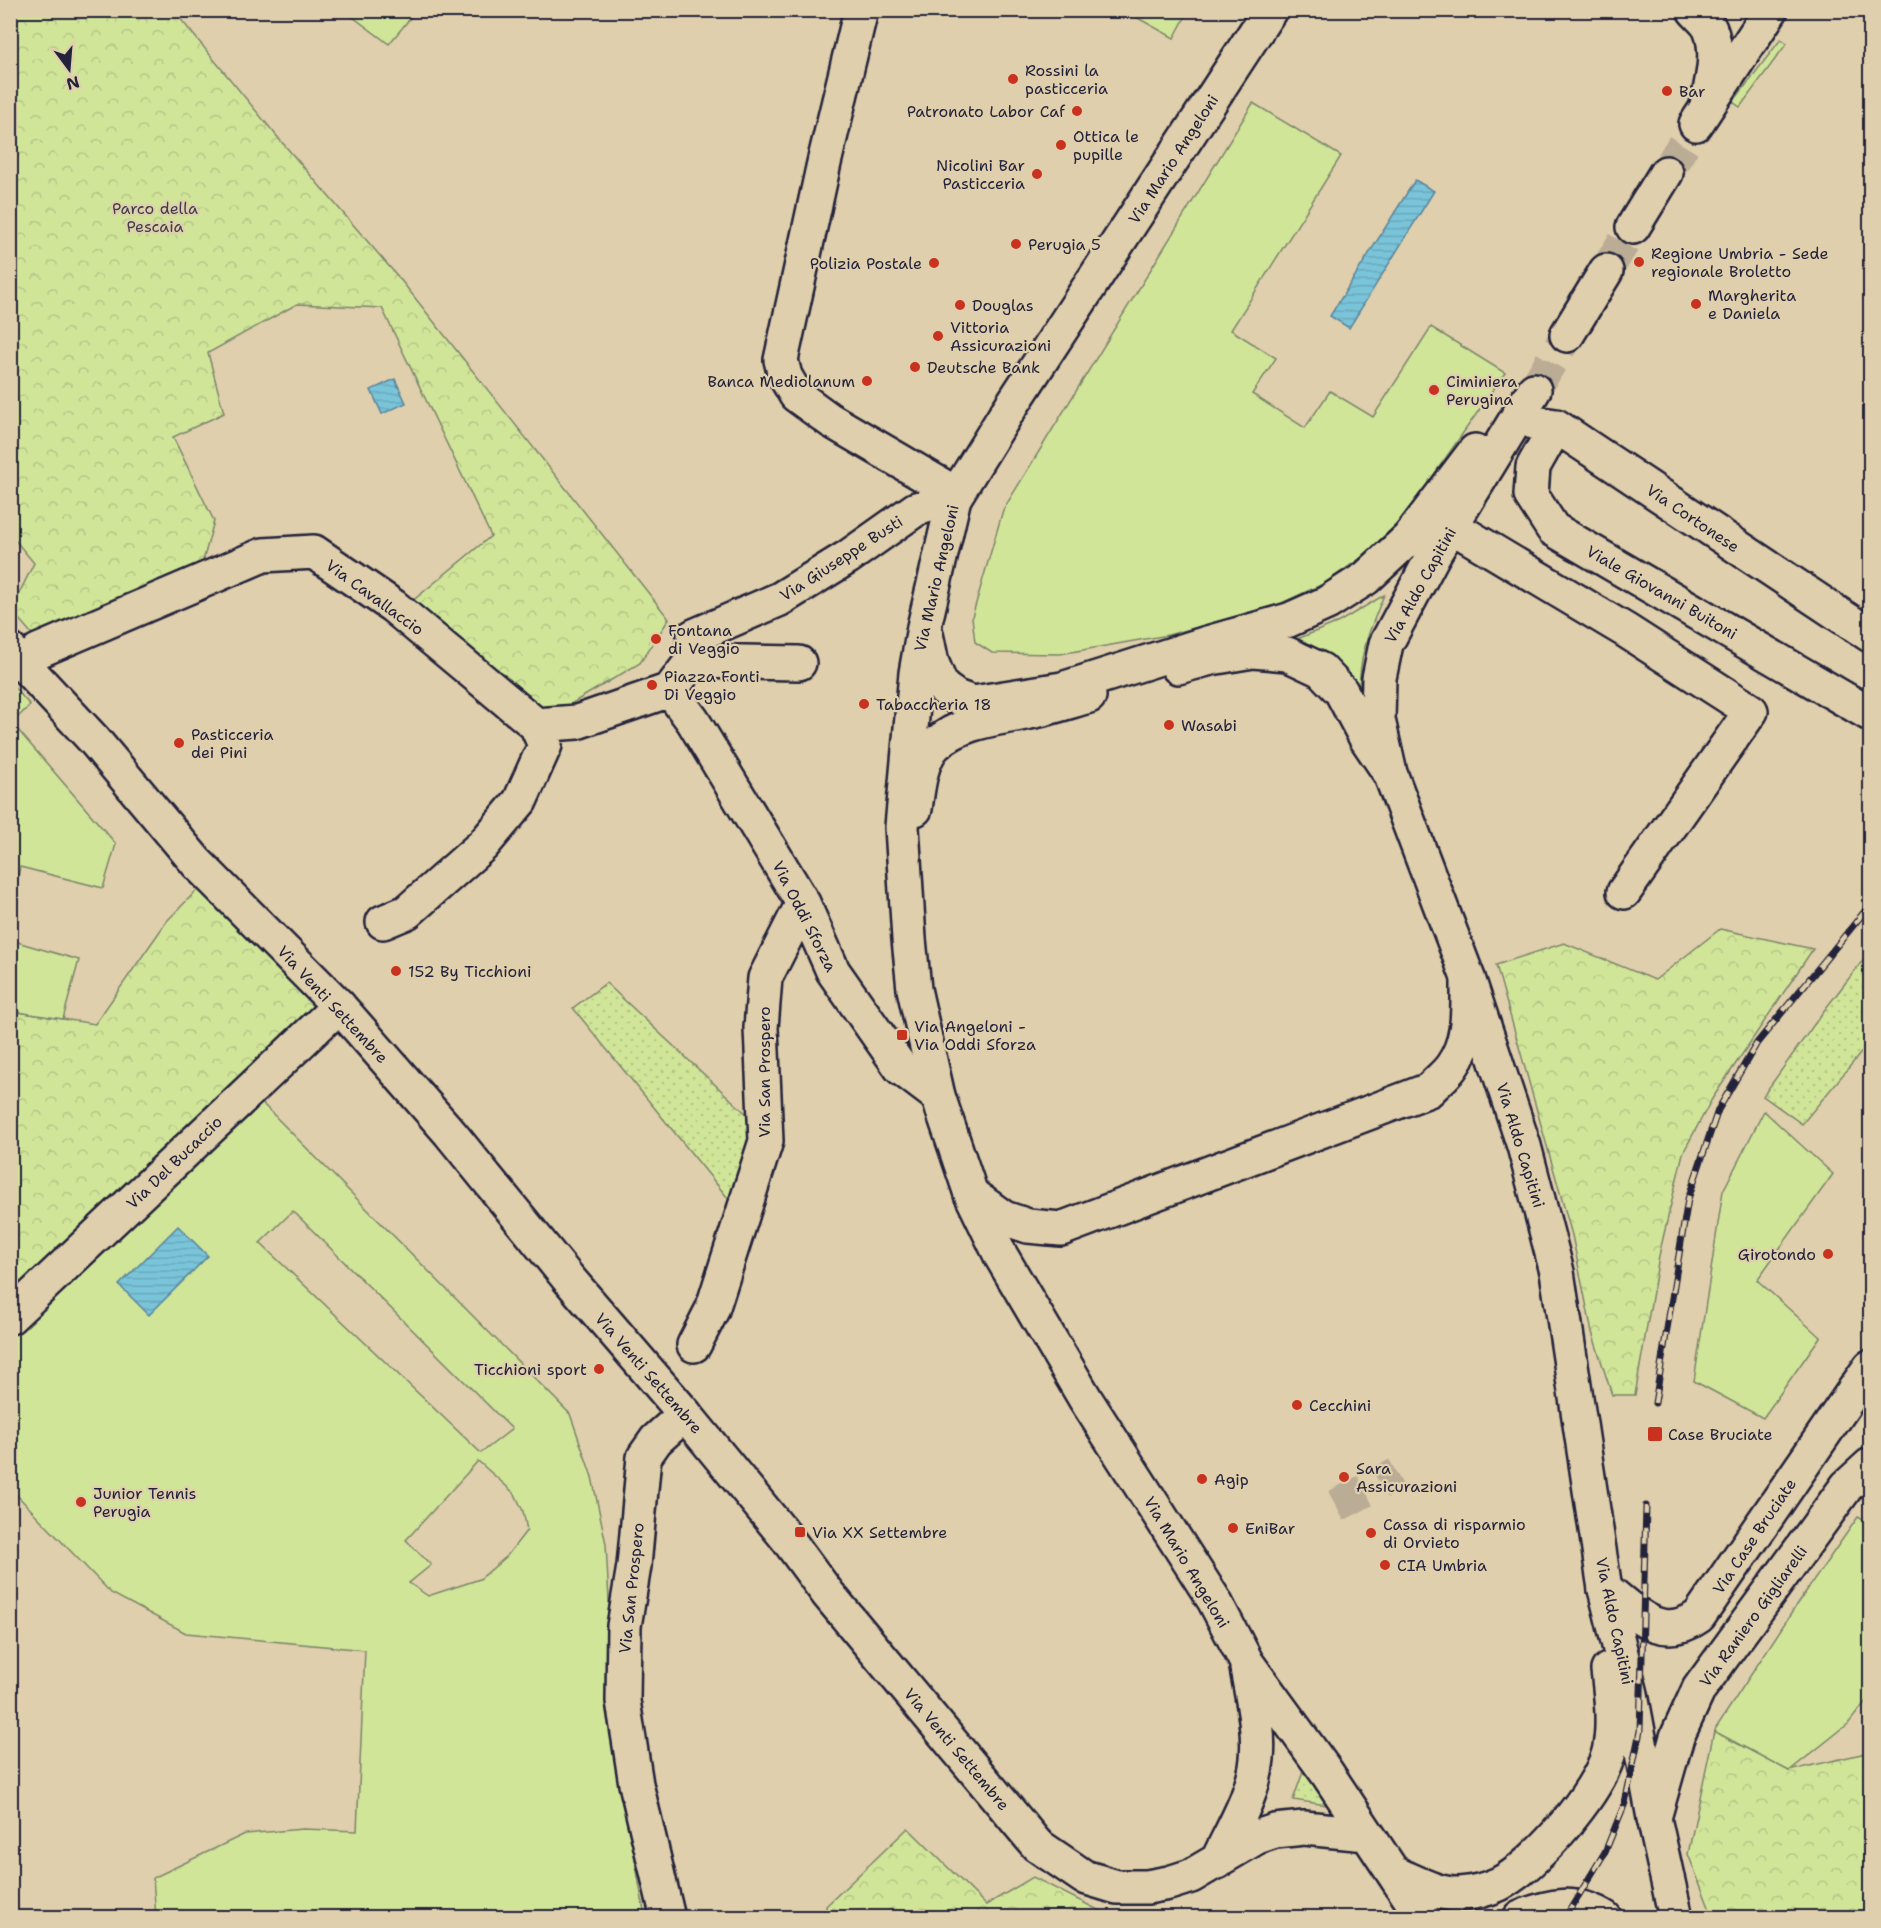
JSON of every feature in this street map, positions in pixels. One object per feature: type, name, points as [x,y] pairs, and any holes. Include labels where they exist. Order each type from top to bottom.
[{"type":"street","points":[[861,10],[824,163],[781,360],[785,376],[796,395],[830,420],[946,488],[954,498]]},
{"type":"street","name":"Via Mario Angeloni","points":[[1270,10],[1006,414],[954,498],[924,627],[916,673],[904,796],[903,853],[914,989],[938,1096],[971,1194],[1001,1256],[1086,1400],[1214,1600],[1247,1663],[1291,1723],[1423,1917]]},
{"type":"street","points":[[1694,10],[1709,27],[1714,44]]},
{"type":"street","points":[[1718,10],[1714,66],[1702,115],[1771,10]]},
{"type":"street","points":[[1633,227],[1666,173]]},
{"type":"street","points":[[1567,335],[1606,271]]},
{"type":"street","points":[[924,627],[932,663],[942,687],[956,697],[973,703],[1062,689],[1289,620],[1327,603],[1366,578],[1409,538],[1482,442],[1520,412],[1532,423],[1556,426]]},
{"type":"street","name":"Via Aldo Capitini","points":[[1520,412],[1451,526],[1386,644],[1379,678],[1378,720],[1390,773],[1468,978],[1524,1146],[1557,1272],[1605,1589],[1631,1694],[1654,1818],[1676,1917]]},
{"type":"street","name":"Via Cortonese","points":[[1556,426],[1870,635]]},
{"type":"street","name":"Viale Giovanni Buitoni","points":[[1556,426],[1533,467],[1532,495],[1553,529],[1870,714]]},
{"type":"street","name":"Via Giuseppe Busti","points":[[693,648],[848,558],[916,509],[954,498]]},
{"type":"street","points":[[1451,526],[1625,630],[1751,711],[1624,892]]},
{"type":"street","name":"Via Cavallaccio","points":[[24,650],[263,555],[314,552],[393,606],[541,735]]},
{"type":"street","points":[[383,922],[407,912],[483,845],[520,801],[541,735],[670,690],[693,648],[799,663]]},
{"type":"street","name":"Via Venti Settembre","points":[[24,650],[94,740],[198,863],[339,1006],[450,1133],[573,1284],[685,1414],[786,1537],[828,1594],[1037,1845],[1084,1877],[1117,1887],[1147,1887],[1191,1876],[1257,1837],[1283,1829],[1305,1828],[1367,1834]]},
{"type":"street","points":[[903,853],[915,814],[926,759],[936,745],[954,733],[979,721],[1036,711],[1211,658],[1253,651],[1287,654],[1322,670],[1341,691],[1366,738],[1390,773]]},
{"type":"street","name":"Via Oddi Sforza","points":[[670,690],[693,721],[802,903],[833,971],[902,1068],[938,1096]]},
{"type":"street","name":"Via San Prospero","points":[[694,1345],[712,1310],[766,1140],[761,1028],[765,978],[802,903]]},
{"type":"street","points":[[971,1194],[1004,1218],[1028,1226],[1061,1229],[1429,1090],[1453,1065],[1465,1040],[1468,1016],[1468,978]]},
{"type":"street","name":"Via Del Bucaccio","points":[[10,1317],[339,1006]]},
{"type":"street","name":"Via Case Bruciate","points":[[1605,1589],[1635,1613],[1660,1627],[1687,1624],[1699,1616],[1870,1367]]},
{"type":"street","name":"Via San Prospero","points":[[668,1917],[636,1784],[623,1701],[624,1626],[634,1566],[644,1457],[656,1440],[685,1414]]},
{"type":"street","name":"Via Raniero Gigliarelli","points":[[1654,1818],[1677,1737],[1699,1689],[1847,1486],[1870,1465]]},
{"type":"street","points":[[1394,1873],[1440,1892],[1457,1894],[1479,1892],[1499,1884],[1519,1871],[1560,1829],[1585,1799],[1600,1775],[1609,1752],[1611,1695],[1606,1648],[1605,1589]]},
{"type":"street","points":[[1216,1862],[1245,1801],[1254,1778],[1257,1760],[1258,1741],[1247,1663]]},
{"type":"street","points":[[1520,1917],[1541,1908],[1563,1905],[1581,1907],[1605,1917]]},
{"type":"green space","points":[[1186,10],[1188,12],[1174,38],[1134,16],[1138,11]]},
{"type":"green space","name":"Parco della Pescaia","points":[[10,11],[174,11],[280,140],[400,279],[669,619],[640,663],[547,718],[410,603],[491,536],[382,308],[297,304],[208,353],[224,413],[173,437],[214,521],[200,572],[39,642],[11,610],[34,563],[10,534]]},
{"type":"green space","points":[[345,11],[416,11],[389,44]]},
{"type":"green space","points":[[1781,39],[1787,43],[1740,107],[1733,102]]},
{"type":"green space","points":[[1253,103],[1341,156],[1231,330],[1276,358],[1252,394],[1305,428],[1330,391],[1373,417],[1431,327],[1505,373],[1405,516],[1365,555],[1323,584],[1275,606],[1168,635],[1060,654],[992,653],[975,642],[972,617],[1003,510]]},
{"type":"green space","points":[[1384,595],[1366,643],[1359,680],[1359,694],[1290,642],[1339,622]]},
{"type":"green space","points":[[11,684],[30,705],[12,723],[116,844],[103,888],[20,867],[11,908]]},
{"type":"green space","points":[[198,889],[323,1008],[11,1301],[11,1011],[95,1024],[167,921]]},
{"type":"green space","points":[[1720,929],[1813,949],[1712,1099],[1683,1153],[1660,1251],[1635,1395],[1612,1395],[1592,1332],[1572,1235],[1496,965],[1564,943],[1655,980]]},
{"type":"green space","points":[[10,940],[79,960],[63,1019],[11,1011]]},
{"type":"green space","points":[[1870,951],[1870,1042],[1802,1124],[1763,1096]]},
{"type":"green space","points":[[606,983],[754,1121],[736,1208],[573,1008]]},
{"type":"green space","name":"Junior Tennis Perugia","points":[[256,1097],[570,1414],[592,1477],[606,1544],[612,1726],[645,1917],[156,1917],[153,1878],[245,1834],[303,1829],[357,1831],[365,1650],[186,1633],[111,1593],[11,1489],[11,1326]],"holes":[[[293,1211],[512,1429],[481,1453],[260,1243]],[[478,1461],[515,1494],[523,1511],[527,1530],[506,1557],[480,1579],[428,1596],[409,1583],[431,1565],[406,1540]]]},
{"type":"green space","points":[[1764,1111],[1833,1174],[1757,1280],[1820,1337],[1763,1418],[1694,1381],[1723,1191]]},
{"type":"green space","points":[[1858,1517],[1870,1524],[1870,1696],[1848,1724],[1789,1771],[1714,1731]]},
{"type":"green space","points":[[1714,1731],[1789,1771],[1870,1752],[1870,1917],[1713,1917],[1688,1854]]},
{"type":"green space","points":[[1304,1769],[1327,1805],[1293,1800]]},
{"type":"green space","points":[[908,1828],[986,1905],[1033,1877],[1112,1917],[827,1917],[826,1906]]},
{"type":"water","points":[[1415,180],[1434,191],[1349,328],[1330,316]]},
{"type":"water","points":[[395,379],[406,403],[382,414],[371,390]]},
{"type":"water","points":[[178,1226],[208,1256],[149,1315],[119,1285]]},
{"type":"tunnel","points":[[1666,173],[1696,124]]},
{"type":"tunnel","points":[[1606,271],[1633,227]]},
{"type":"tunnel","points":[[1534,390],[1567,335]]},
{"type":"tunnel","points":[[1336,1506],[1397,1474]]},
{"type":"railway","points":[[1655,1403],[1688,1199],[1718,1110],[1757,1043],[1870,905]]},
{"type":"railway","points":[[1565,1918],[1605,1852],[1625,1803],[1640,1731],[1646,1506]]},
{"type":"place","name":"Rossini la pasticceria","points":[[1013,79]]},
{"type":"place","name":"Bar","points":[[1667,91]]},
{"type":"place","name":"Patronato Labor Caf","points":[[1077,111]]},
{"type":"place","name":"Ottica le pupille","points":[[1061,145]]},
{"type":"place","name":"Nicolini Bar Pasticceria","points":[[1037,174]]},
{"type":"place","name":"Perugia 5","points":[[1016,244]]},
{"type":"place","name":"Regione Umbria - Sede regionale Broletto","points":[[1639,262]]},
{"type":"place","name":"Polizia Postale","points":[[934,263]]},
{"type":"place","name":"Margherita e Daniela","points":[[1696,304]]},
{"type":"place","name":"Douglas","points":[[960,305]]},
{"type":"place","name":"Vittoria Assicurazioni","points":[[938,336]]},
{"type":"place","name":"Deutsche Bank","points":[[915,367]]},
{"type":"place","name":"Banca Mediolanum","points":[[867,381]]},
{"type":"place","name":"Ciminiera Perugina","points":[[1434,390]]},
{"type":"place","name":"Fontana di Veggio","points":[[656,639]]},
{"type":"place","name":"Piazza Fonti Di Veggio","points":[[652,685]]},
{"type":"place","name":"Tabaccheria 18","points":[[864,704]]},
{"type":"place","name":"Wasabi","points":[[1169,725]]},
{"type":"place","name":"Pasticceria dei Pini","points":[[179,743]]},
{"type":"place","name":"152 By Ticchioni","points":[[396,971]]},
{"type":"place","name":"Via Angeloni - Via Oddi Sforza","points":[[902,1035]]},
{"type":"place","name":"Girotondo","points":[[1828,1254]]},
{"type":"place","name":"Ticchioni sport","points":[[599,1369]]},
{"type":"place","name":"Cecchini","points":[[1297,1405]]},
{"type":"place","name":"Case Bruciate","points":[[1655,1434]]},
{"type":"place","name":"Sara Assicurazioni","points":[[1344,1477]]},
{"type":"place","name":"Agip","points":[[1202,1479]]},
{"type":"place","name":"Junior Tennis Perugia","points":[[81,1502]]},
{"type":"place","name":"EniBar","points":[[1233,1528]]},
{"type":"place","name":"Via XX Settembre","points":[[800,1532]]},
{"type":"place","name":"Cassa di risparmio di Orvieto","points":[[1371,1533]]},
{"type":"place","name":"CIA Umbria","points":[[1385,1565]]}]
